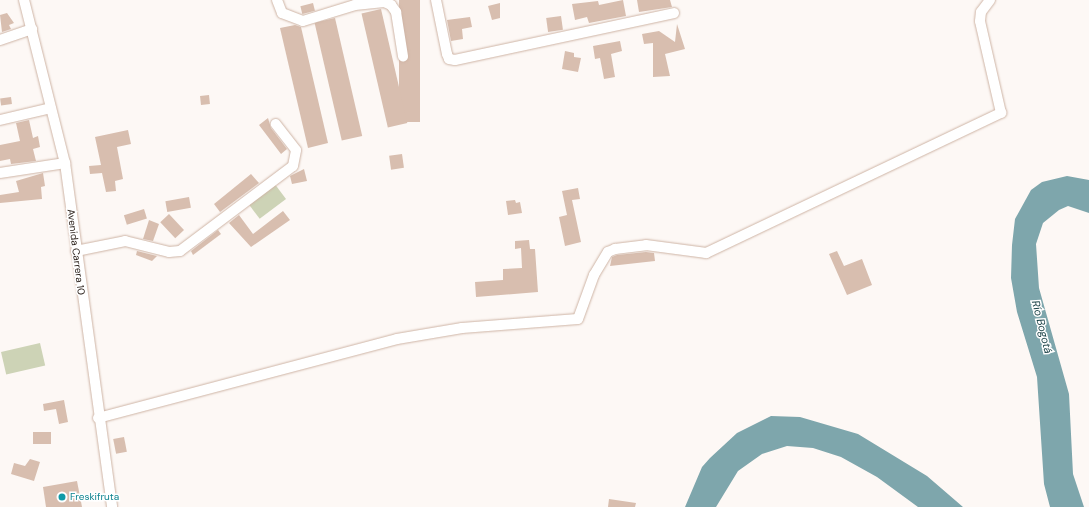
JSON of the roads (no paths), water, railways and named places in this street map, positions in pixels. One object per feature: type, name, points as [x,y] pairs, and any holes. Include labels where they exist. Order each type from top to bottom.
[{"type":"street","name":"Avenida Carrera 10","points":[[24,0],[65,162],[98,418],[112,507]]},
{"type":"street","points":[[277,0],[282,13],[292,19],[303,21],[355,5],[388,4],[396,12],[403,56]]},
{"type":"street","points":[[436,0],[447,54],[449,59],[455,60],[674,13]]},
{"type":"street","points":[[98,418],[396,339],[462,328],[578,319],[594,275],[608,252],[615,249],[646,245],[706,253],[1001,113],[980,21],[981,12],[990,0]]},
{"type":"street","points":[[0,40],[32,29]]},
{"type":"street","points":[[0,120],[51,108]]},
{"type":"street","points":[[76,251],[125,241],[169,252],[180,251],[293,166],[296,150],[276,124]]},
{"type":"street","points":[[0,172],[65,162]]},
{"type":"water","name":"Río Bogotá","points":[[1067,176],[1089,180],[1089,213],[1068,206],[1059,210],[1043,223],[1036,244],[1039,288],[1069,394],[1073,474],[1084,507],[1050,507],[1044,484],[1037,377],[1017,312],[1011,278],[1012,245],[1015,219],[1031,190],[1042,182]]},
{"type":"water","points":[[771,416],[800,417],[858,434],[927,476],[963,507],[918,507],[877,477],[841,457],[813,448],[787,446],[762,454],[738,471],[716,507],[685,507],[702,467],[710,458],[737,433]]},
{"type":"place","name":"Freskifruta","points":[[62,497]]}]
